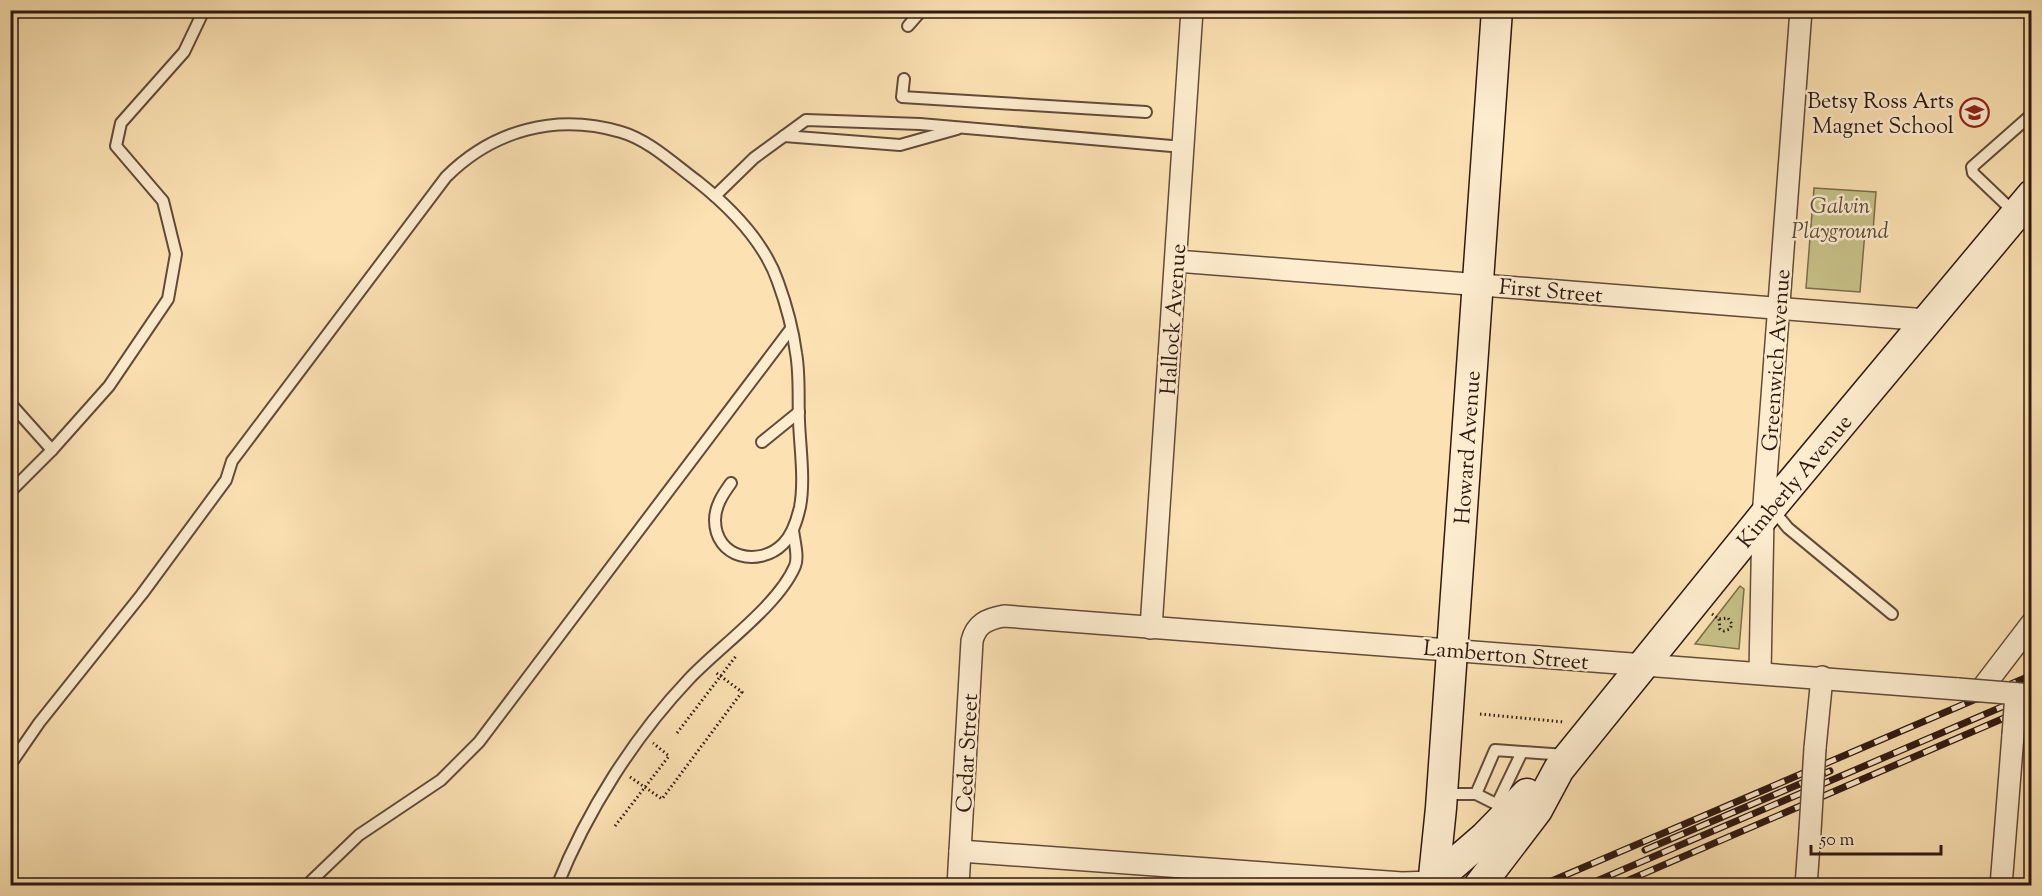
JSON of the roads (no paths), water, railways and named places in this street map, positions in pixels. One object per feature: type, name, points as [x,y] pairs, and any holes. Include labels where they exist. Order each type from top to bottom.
[{"type":"main road","name":"Howard Avenue","points":[[1433,884],[1453,649],[1497,10]]},
{"type":"main road","name":"Kimberly Avenue","points":[[1565,762],[1767,513],[2024,205]]},
{"type":"main road","points":[[1433,884],[1485,837],[1504,808],[1521,799],[1565,762]]},
{"type":"main road","points":[[1479,885],[1537,810],[1565,762]]},
{"type":"street","name":"Hallock Avenue","points":[[1151,628],[1192,10]]},
{"type":"street","name":"Greenwich Avenue","points":[[1760,673],[1779,309],[1801,10]]},
{"type":"street","name":"First Street","points":[[1176,261],[1927,320]]},
{"type":"street","name":"Lamberton Street","points":[[981,624],[1004,616],[1958,689],[1984,684],[2024,694]]},
{"type":"street","points":[[1984,684],[2031,623]]},
{"type":"street","name":"Cedar Street","points":[[958,885],[972,641],[974,632],[981,624]]},
{"type":"street","points":[[1806,885],[1822,677]]},
{"type":"street","points":[[2001,885],[2013,735],[2024,694]]},
{"type":"street","points":[[960,851],[1433,884]]},
{"type":"lane","points":[[10,492],[52,450],[109,386],[168,299],[176,254],[163,201],[116,146],[121,123],[184,52],[204,10]]},
{"type":"lane","points":[[908,26],[922,10]]},
{"type":"lane","points":[[904,80],[902,97],[1146,112]]},
{"type":"lane","points":[[2024,205],[1973,173],[1972,167],[2031,115]]},
{"type":"lane","points":[[715,196],[754,158],[806,120],[963,128],[1183,147]]},
{"type":"lane","points":[[10,765],[39,723],[142,594],[226,480],[232,461],[446,177],[466,157],[497,138],[529,128],[590,127],[622,132],[657,150],[715,196],[755,238],[778,281],[796,353],[801,485],[800,506],[793,530],[797,564],[765,607],[689,679],[619,770],[572,847],[557,885]]},
{"type":"lane","points":[[784,136],[900,145],[963,128]]},
{"type":"lane","points":[[306,885],[359,835],[441,780],[479,741],[790,330]]},
{"type":"lane","points":[[10,403],[52,450]]},
{"type":"lane","points":[[762,442],[799,412]]},
{"type":"lane","points":[[731,483],[722,496],[714,519],[717,536],[724,547],[736,555],[751,558],[761,556],[775,551],[793,530]]},
{"type":"lane","points":[[1767,513],[1892,614]]},
{"type":"lane","points":[[1476,794],[1495,750],[1522,752],[1565,762]]},
{"type":"lane","points":[[1442,794],[1476,794],[1504,808],[1522,752]]},
{"type":"railway","points":[[1540,886],[2032,675]]},
{"type":"railway","points":[[1585,886],[2032,694]]},
{"type":"railway","points":[[1615,886],[2032,706]]},
{"type":"railway","points":[[1645,850],[1830,771]]},
{"type":"place","name":"Betsy Ross Arts Magnet School","points":[[1975,113]]},
{"type":"park label","name":"Galvin Playground","points":[[1840,218]]}]
